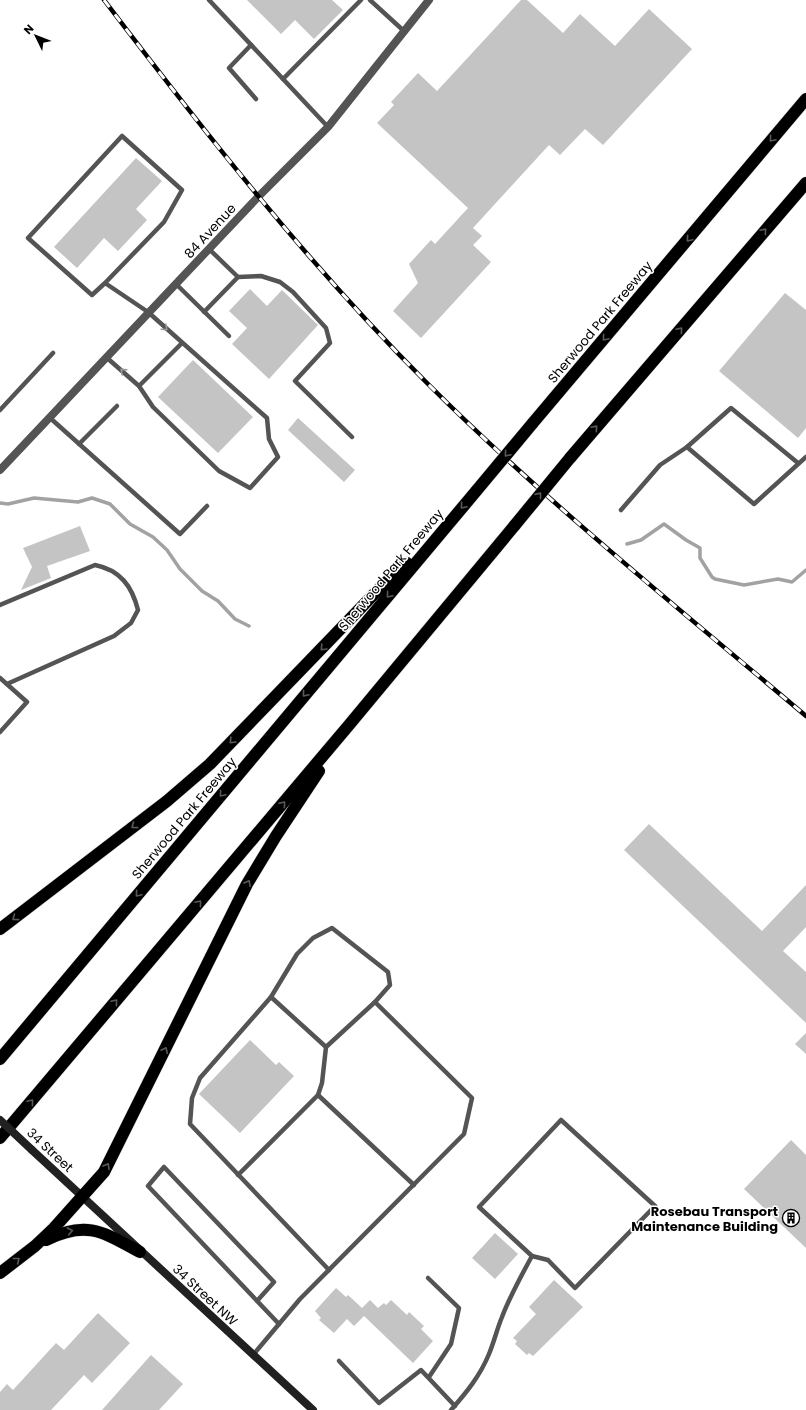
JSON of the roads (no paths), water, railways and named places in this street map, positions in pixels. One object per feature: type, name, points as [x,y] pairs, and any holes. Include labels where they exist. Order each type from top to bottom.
[{"type":"highway","name":"Sherwood Park Freeway","points":[[0,1059],[806,98]]},
{"type":"highway","points":[[3,1135],[349,725],[570,458],[806,183]]},
{"type":"highway","points":[[0,929],[167,801],[210,764],[378,590],[450,522]]},
{"type":"highway","points":[[0,1273],[35,1246],[83,1197],[109,1163],[247,884],[284,824],[349,725]]},
{"type":"highway","points":[[35,1246],[63,1232],[80,1229],[106,1234],[140,1252]]},
{"type":"main road","name":"34 Street","points":[[0,1120],[83,1197]]},
{"type":"main road","name":"34 Street NW","points":[[83,1197],[140,1252],[313,1410]]},
{"type":"street","name":"84 Avenue","points":[[0,470],[148,312],[328,127],[429,0]]},
{"type":"lane","points":[[209,0],[328,127]]},
{"type":"lane","points":[[283,79],[361,0]]},
{"type":"lane","points":[[370,0],[405,32]]},
{"type":"lane","points":[[251,45],[229,68],[256,99]]},
{"type":"lane","points":[[122,136],[182,190],[164,222],[105,283],[92,295],[28,238],[122,136]]},
{"type":"lane","points":[[209,249],[238,277]]},
{"type":"lane","points":[[204,312],[238,277],[261,276],[280,282],[293,292],[326,328],[330,343],[295,381],[352,437]]},
{"type":"lane","points":[[105,283],[148,312],[267,418],[269,439],[278,457],[250,488],[219,471],[153,407],[140,386],[106,357]]},
{"type":"lane","points":[[176,284],[229,336]]},
{"type":"lane","points":[[140,386],[182,343]]},
{"type":"lane","points":[[0,410],[52,353]]},
{"type":"lane","points":[[80,444],[117,406]]},
{"type":"lane","points":[[621,510],[660,465],[687,447],[731,408],[798,463]]},
{"type":"lane","points":[[49,417],[180,534],[208,506]]},
{"type":"lane","points":[[687,447],[754,504],[806,457]]},
{"type":"lane","points":[[0,604],[95,565],[108,568],[122,578],[135,595],[138,610],[131,623],[114,636],[7,684]]},
{"type":"lane","points":[[0,678],[27,702],[0,732]]},
{"type":"lane","points":[[238,1175],[318,1095],[322,1083],[326,1047],[375,1002],[390,985],[388,972],[332,928],[313,938],[297,954],[271,997],[200,1078],[192,1098],[190,1124],[238,1175],[329,1270]]},
{"type":"lane","points":[[271,997],[326,1047]]},
{"type":"lane","points":[[253,1355],[300,1300],[464,1134],[472,1098],[375,1002]]},
{"type":"lane","points":[[318,1095],[414,1185]]},
{"type":"lane","points":[[561,1120],[655,1206],[575,1288],[548,1260],[532,1256],[479,1207],[561,1120]]},
{"type":"lane","points":[[257,1301],[274,1282],[164,1167],[148,1186],[257,1301],[279,1324]]},
{"type":"lane","points":[[451,1410],[470,1390],[479,1375],[489,1354],[513,1292],[532,1256]]},
{"type":"lane","points":[[428,1278],[459,1308],[451,1344],[429,1377]]},
{"type":"lane","points":[[339,1361],[379,1403],[421,1370],[455,1406]]},
{"type":"waterway","points":[[0,503],[8,504],[34,498],[78,502],[92,498],[110,504],[130,524],[153,537],[167,550],[180,569],[202,591],[218,601],[235,619],[249,626]]},
{"type":"waterway","points":[[627,544],[641,540],[664,524],[700,548],[700,558],[712,577],[715,579],[744,585],[778,579],[792,582],[806,570]]},
{"type":"railway","points":[[104,0],[180,99],[259,197],[340,291],[426,382],[517,469],[612,553],[806,716]]},
{"type":"place","name":"Rosebau Transport Maintenance Building","points":[[791,1218]]}]
